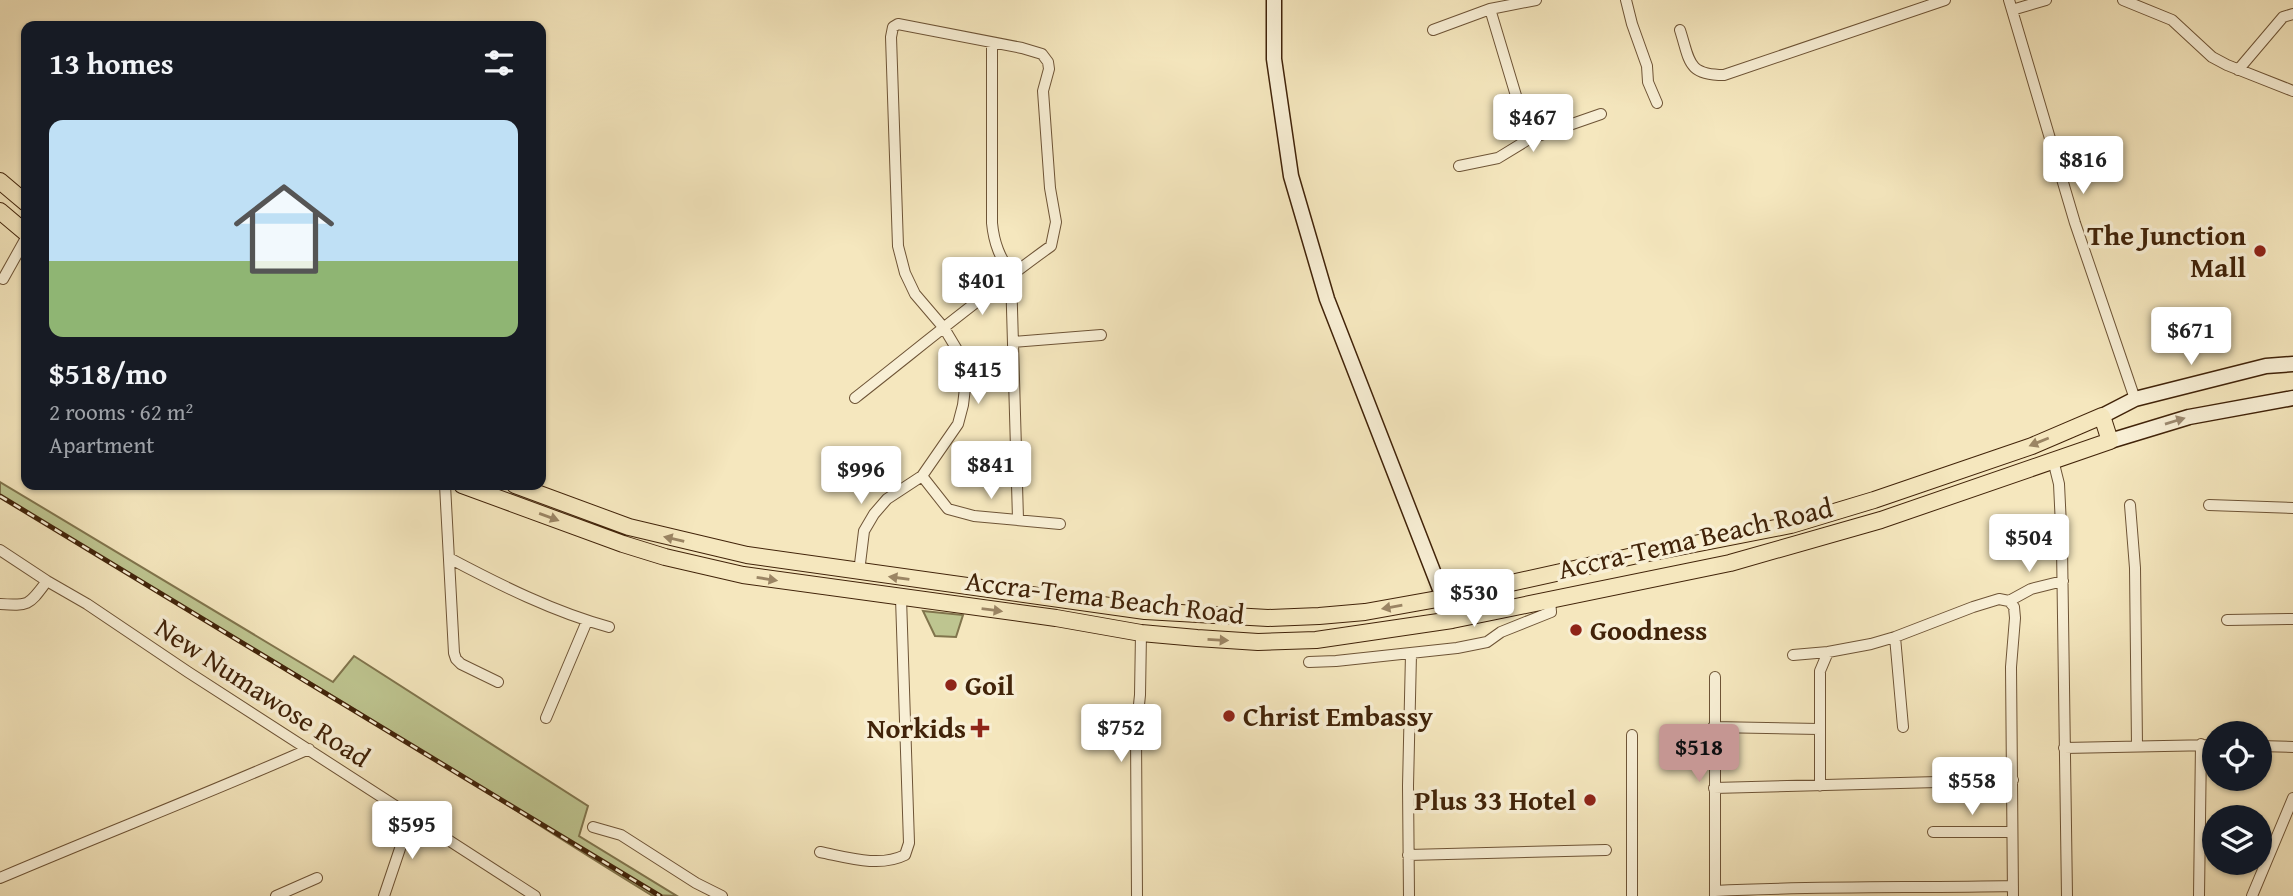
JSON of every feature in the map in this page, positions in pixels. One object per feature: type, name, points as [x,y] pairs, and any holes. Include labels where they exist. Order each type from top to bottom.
[{"type":"main road","points":[[0,181],[21,199]]},
{"type":"main road","points":[[0,211],[21,229]]},
{"type":"main road","name":"Accra-Tema Beach Road","points":[[529,490],[629,527],[747,555],[1145,611],[1268,618],[1319,616],[1365,612],[1443,598],[1791,525],[2032,446],[2102,416]]},
{"type":"main road","points":[[2102,416],[2110,441]]},
{"type":"main road","name":"Accra-Tema Beach Road","points":[[476,490],[623,544],[743,575],[1056,618],[1141,633],[1258,642],[1316,640],[1452,620],[1730,563],[1881,520],[2110,441]]},
{"type":"main road","points":[[1141,633],[1145,611]]},
{"type":"street","points":[[1274,0],[1274,59],[1291,176],[1327,299],[1452,620]]},
{"type":"street","points":[[1433,30],[1490,9],[1536,0]]},
{"type":"street","points":[[1626,0],[1647,66],[1648,82],[1657,103]]},
{"type":"street","points":[[1680,30],[1696,71],[1724,75],[1945,0]]},
{"type":"street","points":[[2046,0],[2010,5],[2075,223],[2135,399]]},
{"type":"street","points":[[2123,0],[2172,20],[2212,57],[2293,91]]},
{"type":"street","points":[[1490,9],[1529,139]]},
{"type":"street","points":[[2238,70],[2283,18],[2293,14]]},
{"type":"street","points":[[855,398],[944,328],[1011,274],[1051,246],[1056,222],[1050,188],[1043,92],[1049,69],[1042,54],[898,24],[891,30],[898,246],[915,294],[944,328],[959,352],[963,368],[963,405],[958,424],[922,477],[887,499],[874,514],[864,531],[859,572]]},
{"type":"street","points":[[992,43],[993,240],[1011,274],[1018,519]]},
{"type":"street","points":[[1459,166],[1498,158],[1529,139],[1601,114]]},
{"type":"street","points":[[4,279],[21,247]]},
{"type":"street","points":[[1013,342],[1101,335]]},
{"type":"street","points":[[2102,416],[2135,399],[2266,366],[2293,364]]},
{"type":"street","points":[[2110,441],[2189,417],[2293,398]]},
{"type":"street","points":[[2053,460],[2059,484],[2063,581],[2067,896]]},
{"type":"street","points":[[922,477],[948,509],[974,516],[1060,524]]},
{"type":"street","points":[[445,490],[456,659],[498,682]]},
{"type":"street","points":[[2130,505],[2135,568],[2137,746]]},
{"type":"street","points":[[2209,505],[2293,508]]},
{"type":"street","name":"New Numawose Road","points":[[0,551],[87,604],[535,896]]},
{"type":"street","points":[[449,558],[495,582],[587,621],[610,627]]},
{"type":"street","points":[[0,604],[25,605],[47,581]]},
{"type":"street","points":[[2009,601],[2031,589],[2063,581]]},
{"type":"street","points":[[820,852],[862,860],[893,861],[905,855],[909,843],[901,598]]},
{"type":"street","points":[[1715,677],[1715,893],[2013,891],[2011,667],[2015,618],[2014,607],[2009,601],[1999,599],[1895,637],[1854,648],[1793,655]]},
{"type":"street","points":[[1309,662],[1411,654],[1487,642],[1502,632],[1551,612],[1550,600]]},
{"type":"street","points":[[2227,620],[2293,619]]},
{"type":"street","points":[[546,718],[587,621]]},
{"type":"street","points":[[1137,896],[1136,733],[1141,633]]},
{"type":"street","points":[[1895,637],[1903,727]]},
{"type":"street","points":[[1821,786],[1820,671],[1828,652]]},
{"type":"street","points":[[1409,896],[1411,654]]},
{"type":"street","points":[[1713,727],[1819,729]]},
{"type":"street","points":[[1632,735],[1632,896]]},
{"type":"street","points":[[2064,747],[2201,744],[2199,896]]},
{"type":"street","points":[[2272,746],[2293,747]]},
{"type":"street","points":[[0,878],[309,749]]},
{"type":"street","points":[[1714,788],[2012,780]]},
{"type":"street","points":[[2252,896],[2293,798]]},
{"type":"street","points":[[384,896],[411,816]]},
{"type":"street","points":[[593,827],[621,835],[696,883],[722,896]]},
{"type":"street","points":[[1933,832],[2011,832]]},
{"type":"street","points":[[1408,855],[1606,850]]},
{"type":"street","points":[[276,896],[317,878]]},
{"type":"green space","points":[[0,482],[333,682],[354,656],[588,806],[579,836],[677,896],[651,895],[359,712],[0,496]]},
{"type":"green space","points":[[923,611],[963,615],[956,637],[935,636]]},
{"type":"railway","points":[[0,496],[660,896]]},
{"type":"place","name":"The Junction Mall","points":[[2260,251]]},
{"type":"place","name":"Goodness","points":[[1576,630]]},
{"type":"place","name":"Goil","points":[[951,685]]},
{"type":"place","name":"Christ Embassy","points":[[1229,716]]},
{"type":"place","name":"Norkids","points":[[980,728]]},
{"type":"place","name":"Plus 33 Hotel","points":[[1590,800]]}]
